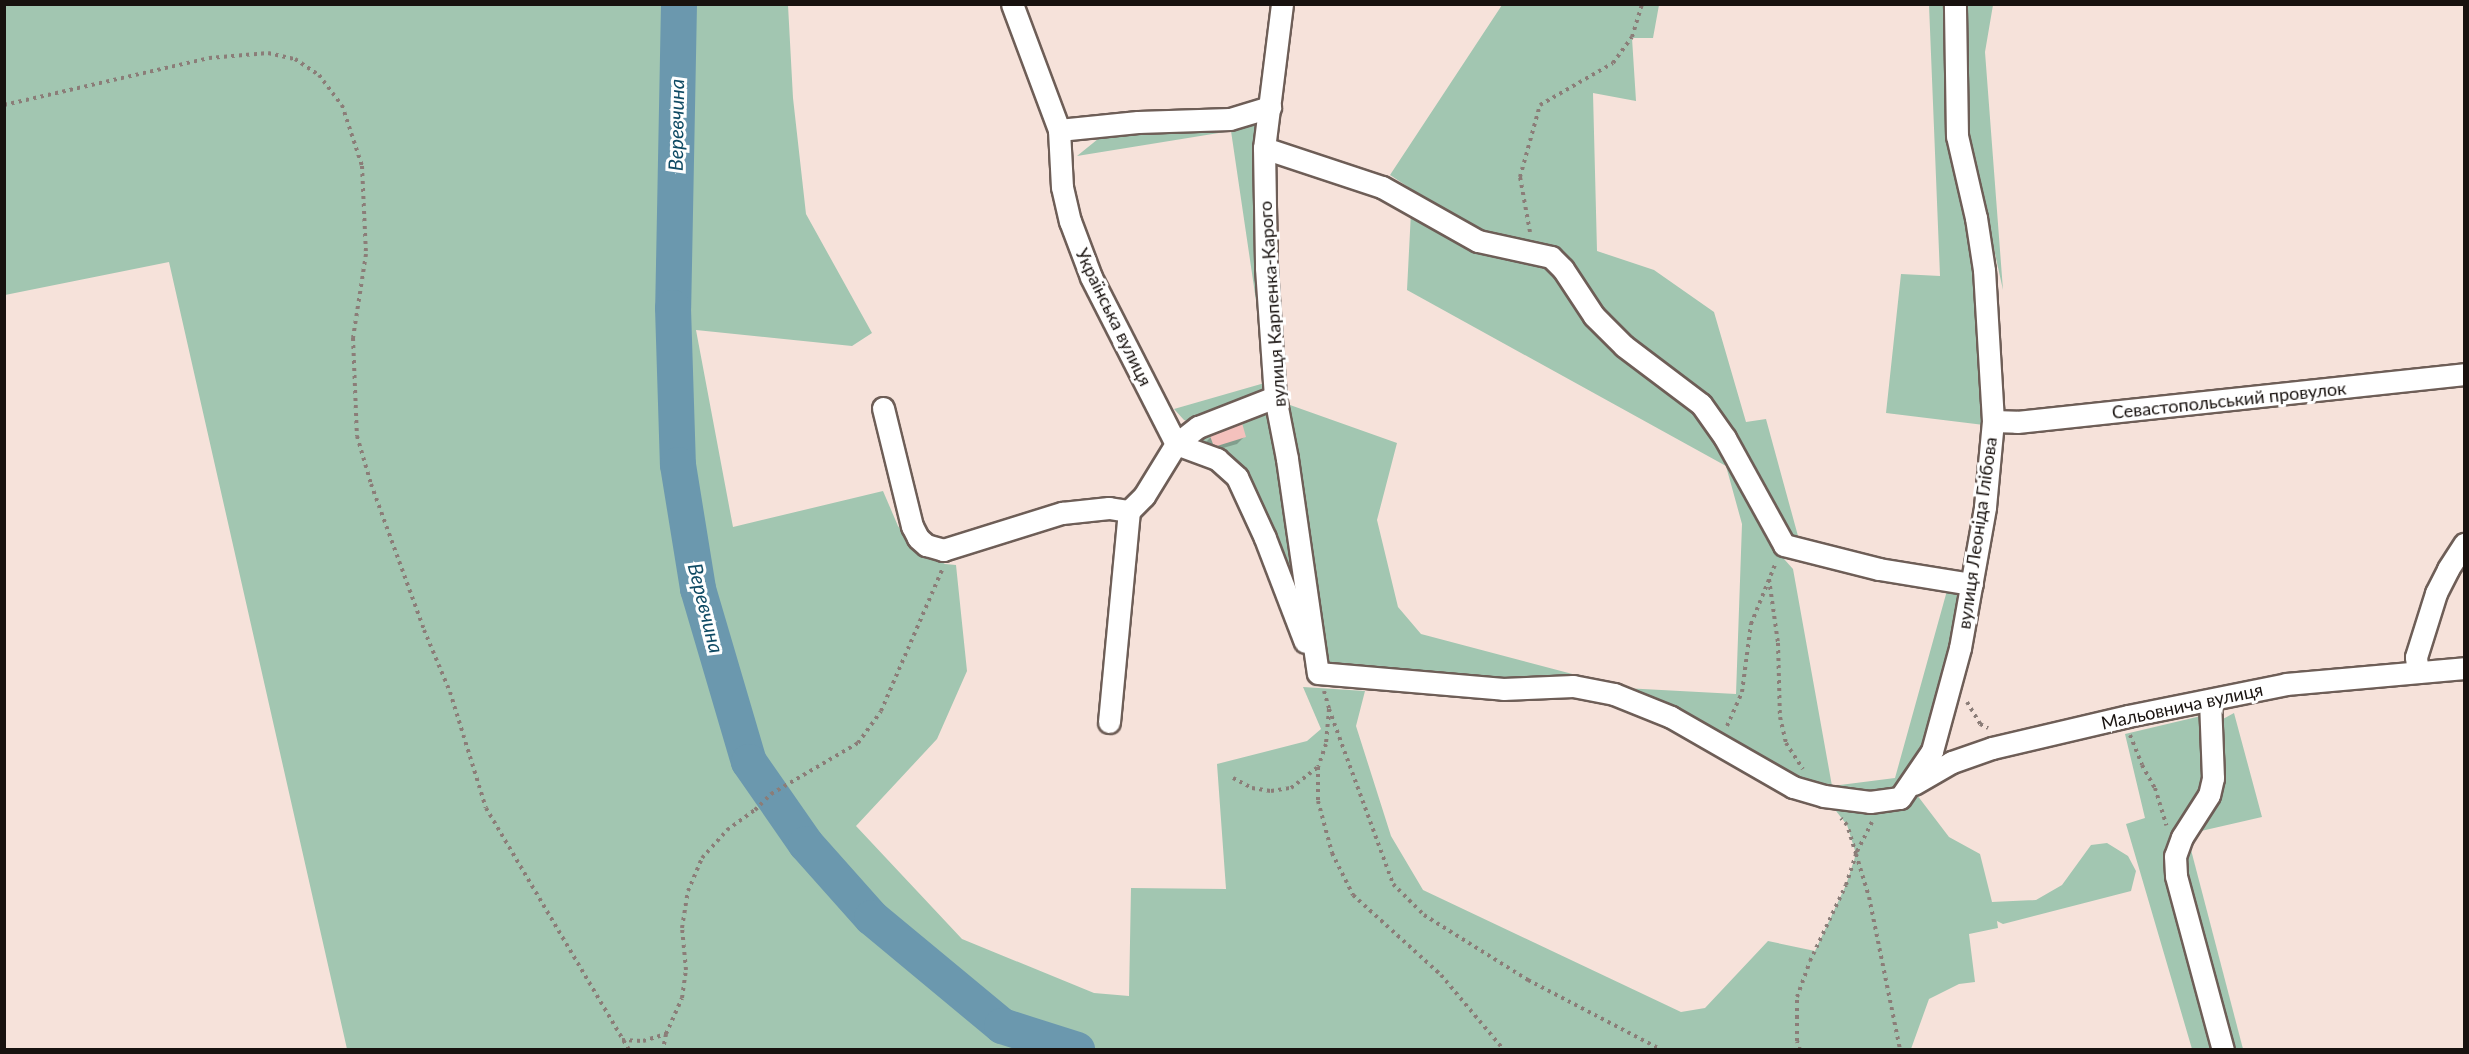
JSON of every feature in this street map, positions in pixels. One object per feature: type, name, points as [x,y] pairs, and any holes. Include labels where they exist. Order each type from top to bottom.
[{"type":"street","name":"Українська вулиця","points":[[1012,4],[1059,130],[1062,187],[1070,221],[1092,277],[1176,444]]},
{"type":"street","name":"вулиця Карпенка-Карого","points":[[1282,4],[1264,148],[1266,268],[1275,397],[1287,459],[1318,673]]},
{"type":"street","name":"вулиця Леоніда Глібова","points":[[1905,792],[1932,751],[1960,648],[1985,507],[1993,421],[1984,270],[1976,218],[1957,136],[1955,4]]},
{"type":"street","points":[[1059,130],[1138,122],[1230,119],[1270,107]]},
{"type":"street","points":[[1264,148],[1383,187],[1478,241],[1551,257],[1563,269],[1594,316],[1624,346],[1701,404],[1725,438],[1784,545],[1879,569],[1972,584]]},
{"type":"street","name":"Севастопольський провулок","points":[[1993,421],[2017,422],[2464,374]]},
{"type":"street","points":[[1109,722],[1129,511],[1144,496],[1176,444],[1198,427],[1275,397]]},
{"type":"street","points":[[883,408],[909,517],[918,538],[926,545],[944,550],[953,549],[1062,513],[1109,508],[1129,511]]},
{"type":"street","points":[[1176,444],[1217,459],[1237,477],[1265,538],[1281,585],[1318,673],[1503,689],[1573,686],[1614,694],[1671,717],[1793,787],[1824,796],[1870,802],[1905,792]]},
{"type":"street","points":[[2418,672],[2416,657],[2436,593],[2464,544]]},
{"type":"street","name":"Мальовнича вулиця","points":[[1905,792],[1952,762],[2015,741],[2286,684],[2464,668]]},
{"type":"street","points":[[2211,700],[2212,778],[2209,795],[2182,837],[2175,856],[2176,876],[2223,1050]]},
{"type":"path","points":[[1534,253],[1520,177],[1540,105],[1612,63],[1632,37],[1642,4]]},
{"type":"path","points":[[4,105],[209,58],[268,53],[295,59],[319,75],[342,105],[362,166],[366,254],[353,338],[357,436],[368,475],[424,630],[450,692],[486,808],[629,1050]]},
{"type":"path","points":[[1719,743],[1742,692],[1751,624],[1784,545]]},
{"type":"path","points":[[663,1050],[666,1034],[682,998],[686,970],[682,928],[688,891],[702,858],[727,830],[755,810],[771,794],[858,743],[881,711],[930,593],[953,549]]},
{"type":"path","points":[[1768,579],[1778,643],[1780,717],[1786,743],[1804,770]]},
{"type":"path","points":[[1318,673],[1393,884],[1424,915],[1528,980],[1662,1050]]},
{"type":"path","points":[[1966,692],[1967,704],[1980,724],[2015,741]]},
{"type":"path","points":[[1329,709],[1326,744],[1318,767],[1318,801],[1332,853],[1353,895],[1441,975],[1504,1050]]},
{"type":"path","points":[[2115,719],[2130,735],[2142,765],[2156,788],[2165,818],[2168,843],[2175,856]]},
{"type":"path","points":[[1233,778],[1252,788],[1271,792],[1291,788],[1318,767]]},
{"type":"path","points":[[1824,796],[1847,825],[1869,897],[1900,1050]]},
{"type":"path","points":[[1800,1050],[1797,1041],[1797,997],[1810,961],[1846,885],[1856,854]]},
{"type":"path","points":[[622,1040],[643,1041],[666,1034]]},
{"type":"green space","points":[[5,5],[788,5],[793,98],[806,214],[872,333],[852,346],[696,330],[733,527],[883,491],[898,526],[911,544],[945,564],[956,565],[967,671],[937,739],[856,826],[962,939],[1094,993],[1129,996],[1131,888],[1226,889],[1217,764],[1307,741],[1321,729],[1303,687],[1365,691],[1356,726],[1391,836],[1423,890],[1681,1012],[1705,1008],[1768,941],[1815,951],[1846,885],[1856,854],[1847,825],[1829,802],[1891,805],[1917,795],[1949,837],[1980,854],[1992,902],[2036,900],[2062,885],[2091,845],[2107,843],[2128,856],[2136,871],[2131,891],[2003,924],[1997,921],[1998,928],[1969,934],[1975,982],[1959,984],[1929,999],[1911,1049],[347,1049],[169,262],[5,295]]},
{"type":"green space","points":[[1502,5],[1659,5],[1653,38],[1632,38],[1636,101],[1593,93],[1597,251],[1654,270],[1714,312],[1746,422],[1766,419],[1798,536],[1789,534],[1709,400],[1619,334],[1561,257],[1470,228],[1390,175]]},
{"type":"green space","points":[[1929,5],[1947,5],[1980,329],[1984,425],[1886,413],[1901,274],[1940,276]]},
{"type":"green space","points":[[1965,5],[1993,5],[1985,52],[2003,290],[1969,136]]},
{"type":"green space","points":[[1262,115],[1258,167],[1268,382],[1231,131],[1077,156],[1098,139],[1156,129],[1234,125]]},
{"type":"green space","points":[[1411,212],[1544,263],[1696,407],[1726,466],[1407,290]]},
{"type":"green space","points":[[1268,382],[1266,393],[1194,423],[1184,420],[1174,409]]},
{"type":"green space","points":[[1271,401],[1310,645],[1244,479],[1185,442]]},
{"type":"green space","points":[[1290,405],[1397,443],[1377,520],[1398,607],[1421,634],[1580,676],[1495,682],[1325,670],[1290,431]]},
{"type":"green space","points":[[1726,466],[1741,481],[1766,539],[1793,569],[1832,786],[1895,778],[1948,587],[1960,589],[1964,604],[1926,747],[1900,787],[1887,793],[1832,791],[1798,780],[1624,688],[1736,694],[1742,524]]},
{"type":"green space","points":[[2234,713],[2262,817],[2201,831],[2218,804],[2223,770],[2223,719]]},
{"type":"green space","points":[[2201,716],[2207,769],[2201,795],[2183,826],[2168,843],[2166,868],[2214,1049],[2192,1049],[2126,824],[2145,818],[2125,734]]},
{"type":"green space","points":[[2190,846],[2243,1049],[2230,1049],[2183,867]]},
{"type":"building","points":[[1242,423],[1246,437],[1217,446],[1213,444],[1210,436]]},
{"type":"waterway","name":"Веревчина","points":[[679,4],[673,308],[678,465],[698,589],[749,762],[806,844],[872,918],[1002,1026],[1077,1050]]}]
